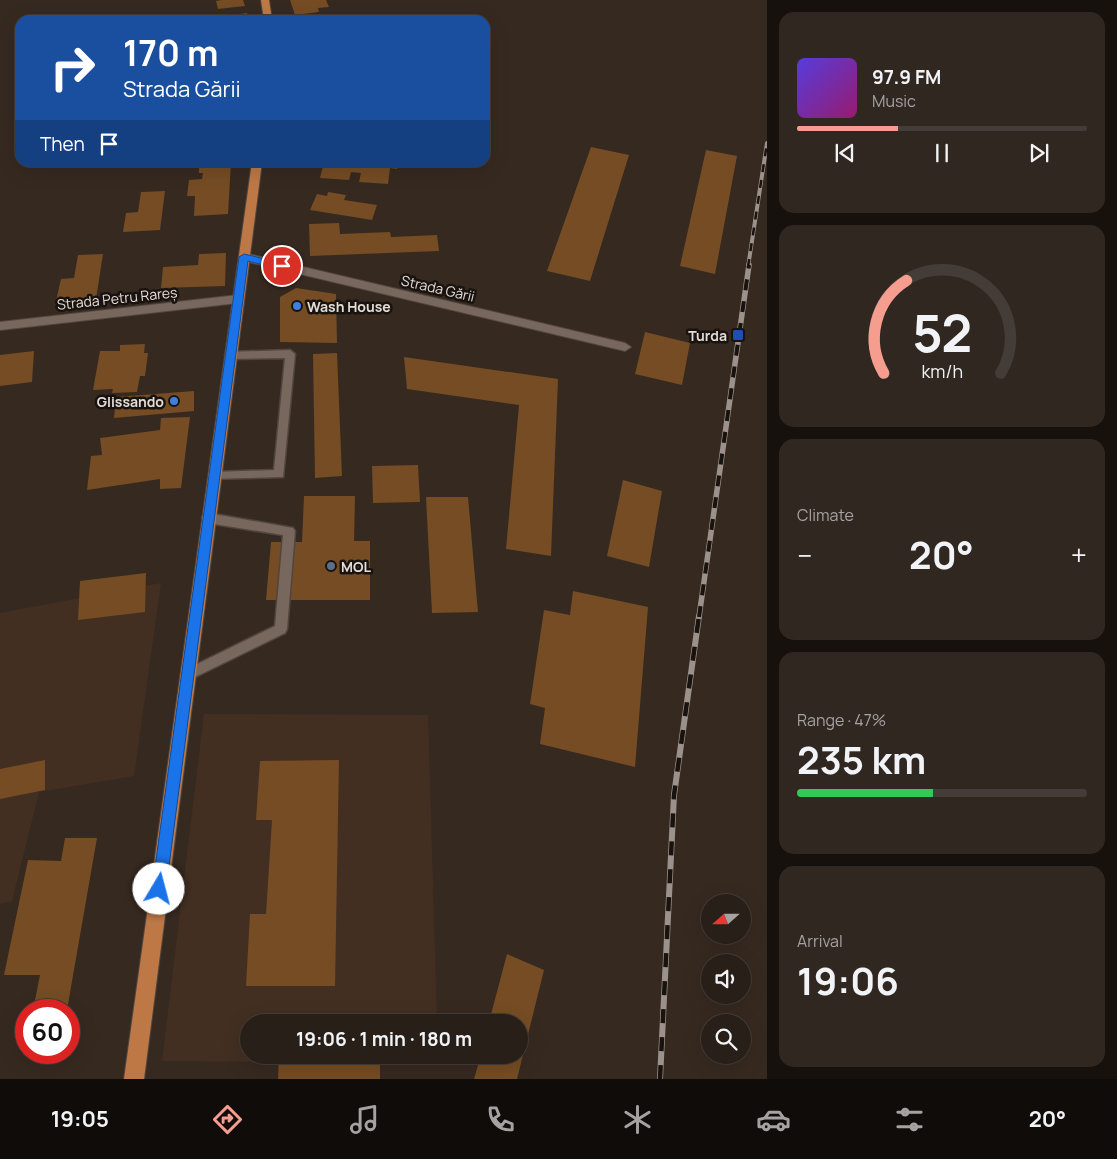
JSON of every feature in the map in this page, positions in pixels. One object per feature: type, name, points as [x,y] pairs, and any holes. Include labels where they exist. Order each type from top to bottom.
[{"type":"main road","points":[[265,0],[267,15]]},
{"type":"main road","points":[[134,1079],[256,167]]},
{"type":"street","name":"Strada Gării","points":[[244,257],[625,347]]},
{"type":"street","name":"Strada Petru Rareș","points":[[0,326],[238,299]]},
{"type":"lane","points":[[214,476],[279,474],[290,354],[230,355]]},
{"type":"lane","points":[[187,675],[281,629],[289,531],[208,518]]},
{"type":"shaded area","points":[[161,583],[134,776],[39,792],[12,901],[0,904],[0,613]]},
{"type":"shaded area","points":[[204,714],[428,715],[437,1014],[240,1014],[240,1062],[162,1061]]},
{"type":"building","points":[[243,0],[245,6],[218,9],[216,1]]},
{"type":"building","points":[[290,0],[326,0],[329,7],[318,8],[319,12],[295,15]]},
{"type":"building","points":[[591,147],[629,155],[590,281],[547,271]]},
{"type":"building","points":[[706,150],[737,156],[715,274],[680,266]]},
{"type":"building","points":[[199,167],[231,167],[228,214],[194,216],[195,196],[187,196],[189,180],[202,179],[203,173],[199,173]]},
{"type":"building","points":[[323,167],[397,167],[397,169],[390,168],[388,184],[359,182],[361,173],[351,172],[349,180],[320,178]]},
{"type":"building","points":[[165,191],[160,230],[123,232],[126,213],[138,212],[141,192]]},
{"type":"building","points":[[328,192],[346,195],[344,200],[377,205],[372,220],[310,210],[317,194],[327,196]]},
{"type":"building","points":[[339,223],[340,234],[390,232],[391,237],[437,235],[439,251],[310,256],[309,224]]},
{"type":"building","points":[[226,253],[225,286],[161,288],[163,267],[198,265],[199,254]]},
{"type":"building","points":[[103,254],[96,299],[56,301],[61,279],[74,278],[78,255]]},
{"type":"building","points":[[296,288],[336,294],[337,343],[280,342],[280,297]]},
{"type":"building","points":[[645,332],[690,343],[682,385],[635,374]]},
{"type":"building","points":[[145,344],[144,353],[148,353],[145,376],[140,376],[137,392],[112,393],[113,389],[93,390],[100,351],[120,351],[120,345]]},
{"type":"building","points":[[34,351],[32,382],[0,386],[0,355]]},
{"type":"building","points":[[337,353],[342,476],[315,478],[313,354]]},
{"type":"building","points":[[404,357],[558,379],[551,556],[506,549],[519,405],[407,389]]},
{"type":"building","points":[[194,391],[194,411],[114,418],[116,397]]},
{"type":"building","points":[[190,417],[181,488],[160,489],[160,479],[87,490],[91,456],[102,455],[100,438],[160,430],[161,418]]},
{"type":"building","points":[[418,465],[420,502],[373,503],[372,466]]},
{"type":"building","points":[[623,480],[662,491],[649,567],[607,556]]},
{"type":"building","points":[[304,496],[355,496],[354,541],[370,541],[370,600],[266,600],[271,542],[302,542]]},
{"type":"building","points":[[426,497],[468,497],[478,612],[432,613]]},
{"type":"building","points":[[146,573],[145,612],[78,620],[80,581]]},
{"type":"building","points":[[573,591],[648,607],[635,767],[540,744],[545,708],[530,704],[544,610],[570,615]]},
{"type":"building","points":[[45,760],[45,790],[0,799],[0,769]]},
{"type":"building","points":[[339,760],[335,986],[246,986],[250,914],[266,914],[272,820],[256,820],[260,761]]},
{"type":"building","points":[[65,838],[97,838],[69,999],[35,999],[40,975],[4,975],[28,860],[61,861]]},
{"type":"building","points":[[507,954],[544,970],[528,1035],[528,1014],[491,1014]]},
{"type":"building","points":[[279,1064],[380,1064],[380,1079],[278,1079]]},
{"type":"building","points":[[478,1064],[521,1064],[517,1079],[474,1079]]},
{"type":"railway","points":[[748,267],[767,143]]},
{"type":"railway","points":[[699,617],[749,265]]},
{"type":"railway","points":[[660,1079],[674,795],[699,616]]},
{"type":"place","name":"Wash House","points":[[297,306]]},
{"type":"place","name":"Turda","points":[[738,335]]},
{"type":"place","name":"Glissando","points":[[174,401]]},
{"type":"place","name":"MOL","points":[[331,566]]},
{"type":"route","points":[[159,889],[244,257],[282,266]]}]
